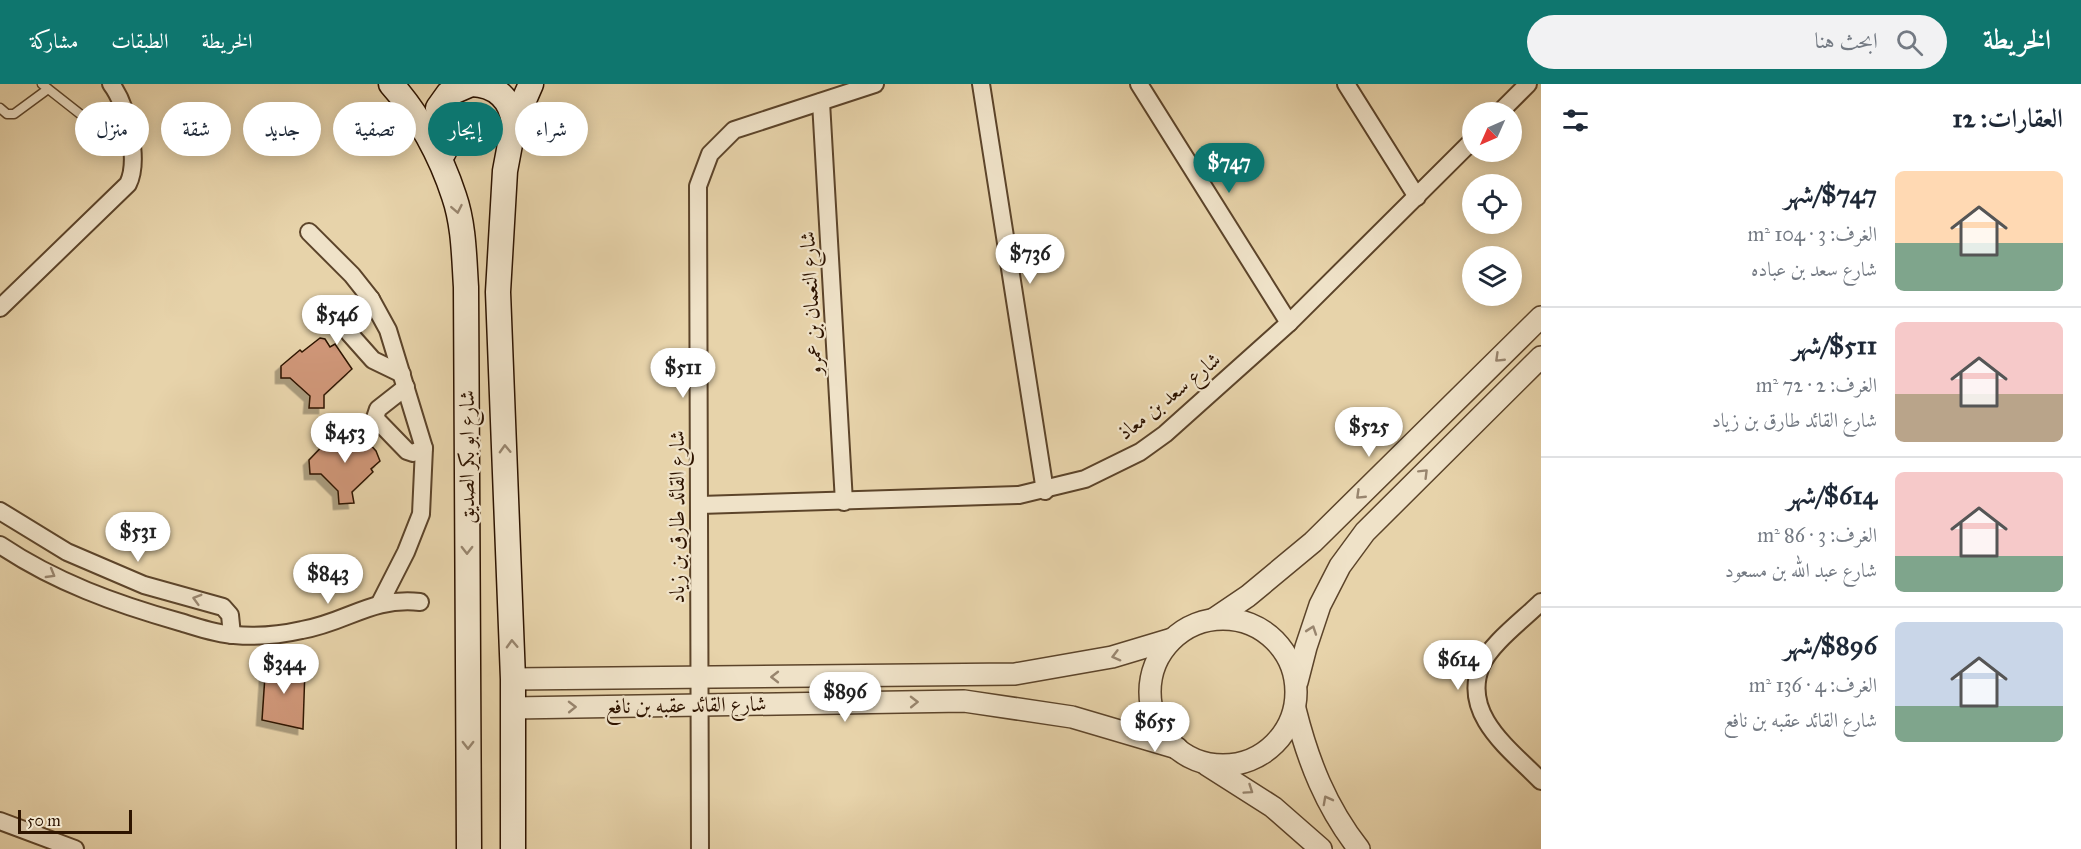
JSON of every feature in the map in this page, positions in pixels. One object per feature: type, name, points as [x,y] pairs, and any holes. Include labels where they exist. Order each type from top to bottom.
[{"type":"main road","name":"شارع ابو بكر الصديق","points":[[391,84],[422,126],[454,196],[463,237],[466,287],[469,849]]},
{"type":"main road","points":[[446,177],[438,108],[448,94],[472,84],[489,87],[504,97],[512,112],[514,123]]},
{"type":"main road","name":"شارع ابو بكر الصديق","points":[[513,849],[513,679],[498,292],[505,171],[514,123],[531,84]]},
{"type":"street","points":[[0,308],[128,184],[134,166],[134,157],[122,102],[111,84]]},
{"type":"street","name":"شارع القائد طارق بن زياد","points":[[700,849],[698,186],[710,154],[734,130],[875,84]]},
{"type":"street","points":[[981,84],[1045,491]]},
{"type":"street","points":[[1139,84],[1289,323]]},
{"type":"street","points":[[1346,84],[1417,196]]},
{"type":"street","points":[[1510,102],[1528,84]]},
{"type":"street","name":"شارع النعمان بن عمرو","points":[[821,102],[844,502]]},
{"type":"street","name":"شارع سعد بن معاذ","points":[[700,505],[993,497],[1045,491],[1085,479],[1140,452],[1188,414],[1289,323],[1462,151]]},
{"type":"street","points":[[309,232],[371,299],[388,330],[424,448],[421,514],[406,552],[380,603]]},
{"type":"street","points":[[371,299],[350,317],[349,333],[373,360],[404,381]]},
{"type":"street","points":[[1321,849],[1273,807],[1177,748],[1161,730],[1151,699],[1150,683],[1157,659],[1172,639],[1191,626],[1214,619],[1248,596],[1313,542],[1541,317]]},
{"type":"street","points":[[1359,849],[1336,817],[1318,783],[1304,747],[1295,710],[1297,686],[1306,647],[1320,605],[1340,566],[1365,532],[1541,357]]},
{"type":"street","points":[[404,381],[378,409],[375,418],[407,451],[413,453],[424,448]]},
{"type":"street","points":[[7,519],[67,552],[144,585],[223,607],[230,615],[232,635]]},
{"type":"street","points":[[2,546],[20,541],[22,533],[7,519]]},
{"type":"street","points":[[2,546],[63,581],[125,607],[232,635],[271,635],[304,630],[380,603],[398,600],[420,602]]},
{"type":"street","points":[[1541,602],[1497,644],[1481,665],[1475,691],[1481,716],[1496,735],[1541,781]]},
{"type":"street","points":[[1214,619],[1237,620],[1260,628],[1278,643],[1291,663],[1297,686]]},
{"type":"street","name":"شارع القائد عقبه بن نافع","points":[[513,679],[1015,674],[1112,657],[1172,639]]},
{"type":"street","name":"شارع القائد عقبه بن نافع","points":[[513,708],[964,702],[1072,717],[1177,748]]},
{"type":"street","points":[[1198,761],[1222,765],[1254,758],[1268,750],[1285,732],[1295,710]]},
{"type":"street","points":[[0,821],[75,849]]},
{"type":"lane","points":[[0,108],[7,114],[14,114],[45,86],[134,157]]},
{"type":"building","points":[[320,338],[325,339],[330,347],[335,344],[352,369],[324,395],[324,408],[309,408],[310,396],[290,378],[281,378],[281,366],[300,350],[302,352]]},
{"type":"building","points":[[335,433],[342,439],[349,435],[366,440],[376,451],[380,461],[371,469],[373,472],[352,492],[354,503],[339,504],[338,491],[321,474],[310,474],[309,460]]},
{"type":"building","points":[[266,661],[305,668],[303,729],[262,720]]}]
